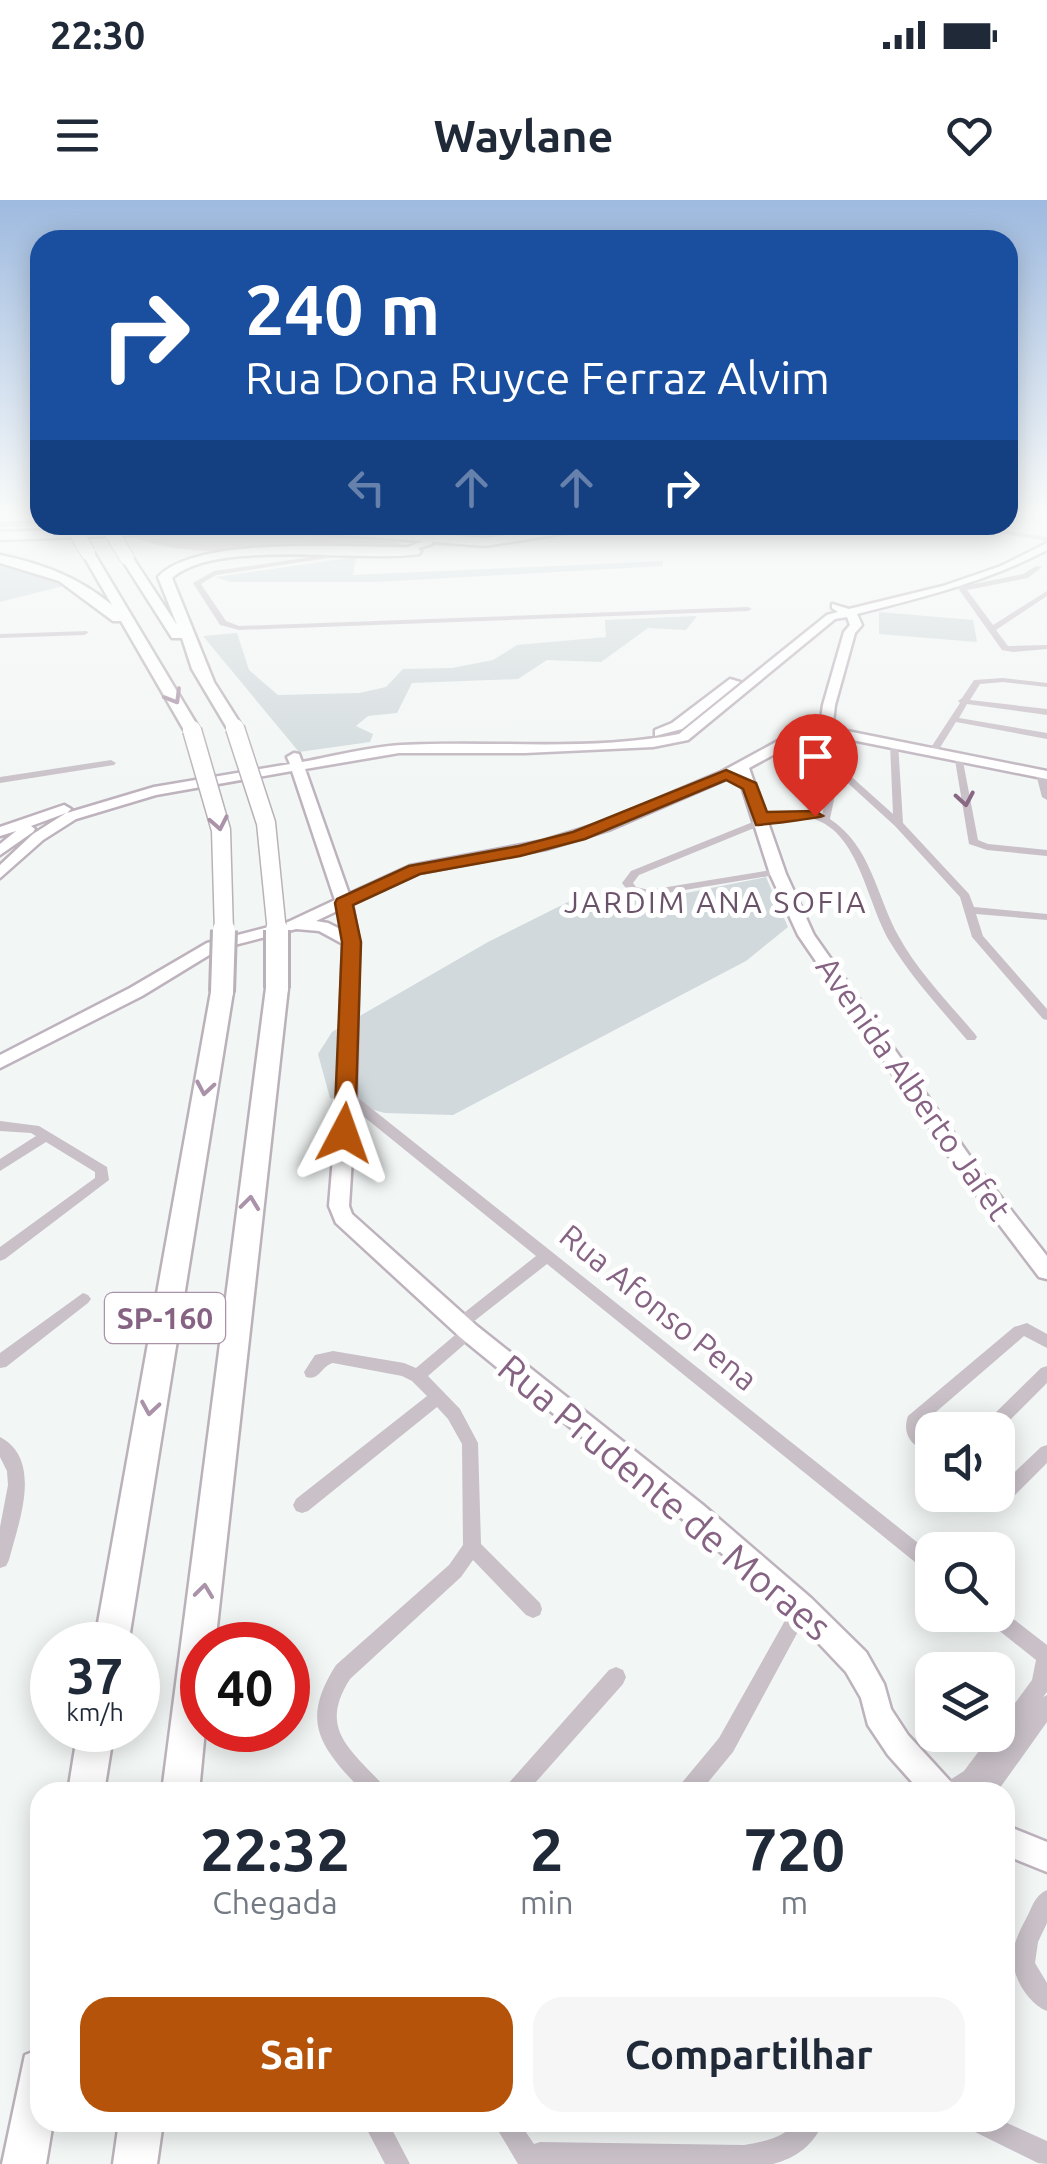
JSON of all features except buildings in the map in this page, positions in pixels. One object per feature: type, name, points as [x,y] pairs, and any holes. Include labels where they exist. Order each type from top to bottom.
[{"type":"highway","points":[[104,606],[137,635]]},
{"type":"highway","name":"SP-160","points":[[114,1622],[222,992],[226,902],[221,830],[192,730],[119,606]]},
{"type":"highway","name":"SP-160","points":[[157,606],[235,728],[252,765],[268,826],[278,898],[278,988],[181,1782]]},
{"type":"highway","points":[[179,606],[207,681]]},
{"type":"highway","points":[[88,1782],[92,1752]]},
{"type":"highway","points":[[24,2164],[30,2129]]},
{"type":"highway","points":[[135,2164],[140,2132]]},
{"type":"main road","points":[[458,748],[458,742],[659,734],[677,726],[727,687],[842,613],[866,606]]},
{"type":"main road","points":[[394,750],[653,744],[689,734],[842,613],[874,606]]},
{"type":"main road","points":[[825,733],[850,632],[842,613]]},
{"type":"main road","points":[[720,711],[721,702],[732,692],[727,687]]},
{"type":"main road","points":[[4,1054],[136,992],[203,951],[294,925],[415,869],[520,851],[593,831],[726,775],[792,739],[825,733],[1044,774]]},
{"type":"main road","points":[[0,851],[4,838],[60,811],[127,789],[296,761],[444,745],[444,739]]},
{"type":"main road","points":[[0,873],[38,837],[71,816],[110,802],[393,742],[511,741]]},
{"type":"main road","points":[[296,761],[344,903],[352,942],[348,1096]]},
{"type":"main road","name":"Avenida Alberto Jafet","points":[[742,766],[777,872],[806,935],[963,1161],[1047,1271]]},
{"type":"main road","points":[[726,775],[750,786]]},
{"type":"main road","points":[[4,838],[38,837]]},
{"type":"main road","points":[[294,925],[322,926],[352,942]]},
{"type":"main road","name":"Rua Prudente de Moraes","points":[[348,1096],[339,1206],[343,1218],[464,1328],[694,1513],[802,1607],[856,1662],[874,1694],[878,1715],[898,1745],[932,1782]]},
{"type":"main road","points":[[1015,1844],[1047,1858]]},
{"type":"street","points":[[211,606],[222,623],[240,628],[748,609]]},
{"type":"street","points":[[974,606],[1005,648],[1047,647]]},
{"type":"street","points":[[991,630],[1033,606]]},
{"type":"street","points":[[0,636],[84,634]]},
{"type":"street","points":[[1004,680],[1013,650]]},
{"type":"street","points":[[933,752],[977,682],[1004,680],[1047,685]]},
{"type":"street","points":[[962,701],[1047,712]]},
{"type":"street","points":[[952,720],[1047,736]]},
{"type":"street","points":[[894,744],[894,805],[898,824]]},
{"type":"street","points":[[768,749],[836,767],[898,824],[965,896],[978,937],[1047,1016]]},
{"type":"street","points":[[957,756],[973,842],[1047,853]]},
{"type":"street","points":[[0,780],[111,764]]},
{"type":"street","points":[[826,818],[836,767]]},
{"type":"street","points":[[1044,774],[1047,797]]},
{"type":"street","points":[[871,803],[894,805]]},
{"type":"street","points":[[777,872],[649,894],[629,886],[628,880],[762,821],[788,813],[826,818],[844,830],[854,845],[896,943],[970,1037]]},
{"type":"street","points":[[970,910],[1047,918]]},
{"type":"street","name":"Rua Afonso Pena","points":[[348,1096],[915,1552]]},
{"type":"street","points":[[0,1126],[34,1129],[102,1170],[102,1180],[0,1255]]},
{"type":"street","points":[[0,1166],[47,1135]]},
{"type":"street","points":[[418,1376],[464,1328],[548,1255]]},
{"type":"street","points":[[0,1362],[83,1299]]},
{"type":"street","points":[[925,1412],[1018,1331],[1027,1329],[1047,1342]]},
{"type":"street","points":[[312,1372],[321,1360],[334,1358],[418,1376],[463,1427],[470,1443],[472,1547],[455,1570],[331,1687],[324,1722],[335,1747],[367,1782]]},
{"type":"street","points":[[1007,1412],[1047,1373]]},
{"type":"street","points":[[302,1505],[437,1397]]},
{"type":"street","points":[[0,1444],[15,1462],[18,1478],[1,1555]]},
{"type":"street","points":[[1015,1484],[1047,1452]]},
{"type":"street","points":[[472,1547],[533,1609]]},
{"type":"street","points":[[695,1782],[726,1745],[802,1607]]},
{"type":"street","points":[[964,1782],[1041,1684],[1047,1657],[1015,1632]]},
{"type":"street","points":[[523,1782],[616,1676]]},
{"type":"street","points":[[992,1782],[1047,1705]]},
{"type":"street","points":[[1047,1901],[1025,1944],[1022,1959],[1031,1985],[1047,2000]]},
{"type":"street","points":[[380,2132],[398,2164]]},
{"type":"street","points":[[511,2132],[530,2161],[744,2158],[778,2151],[805,2132]]},
{"type":"street","points":[[1000,2132],[1047,2154]]},
{"type":"shaded area","points":[[879,612],[973,620],[977,642],[879,634]]},
{"type":"shaded area","points":[[697,616],[686,630],[648,628],[601,662],[547,660],[518,679],[412,683],[397,713],[368,716],[356,726],[373,734],[370,742],[299,752],[203,636],[237,633],[249,670],[278,695],[359,693],[386,687],[403,669],[452,668],[493,660],[517,645],[606,637],[605,620]]},
{"type":"shaded area","points":[[766,877],[788,927],[746,961],[453,1115],[385,1113],[330,1098],[318,1054],[332,1032],[488,942],[574,899],[646,901]]},
{"type":"district","name":"JARDIM ANA SOFIA","points":[[716,902]]},
{"type":"route","points":[[344,1133],[352,942],[344,903],[415,869],[520,851],[606,826],[726,775],[750,786],[762,821],[788,813],[815,816]]}]
